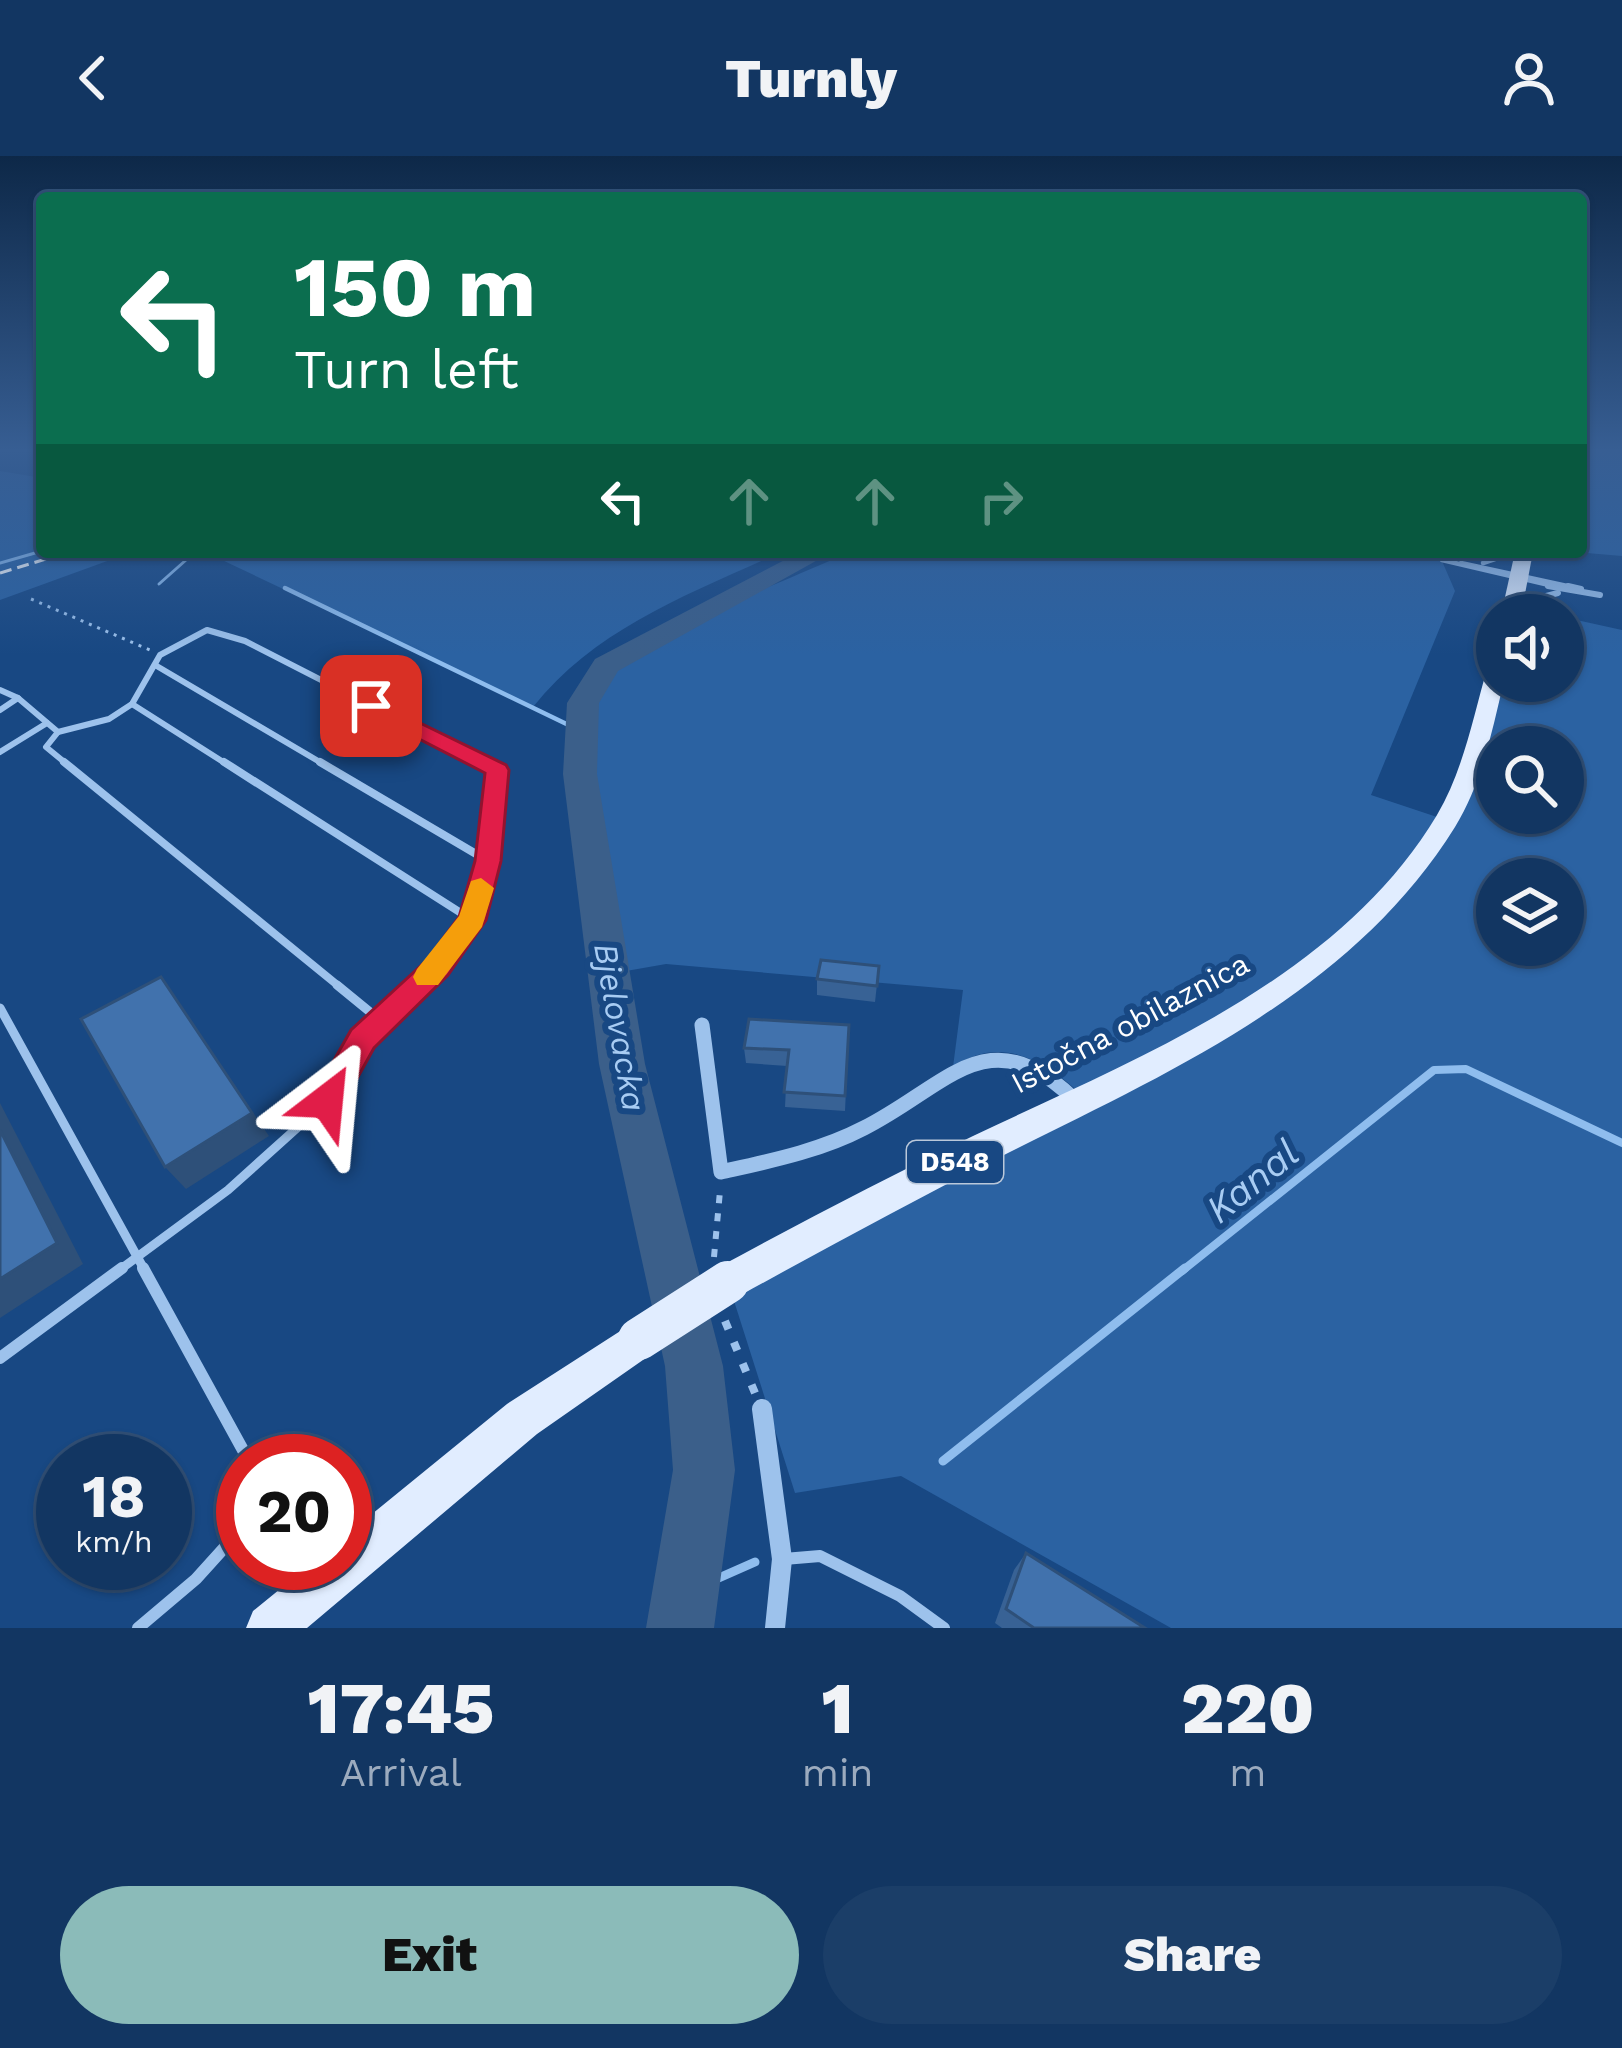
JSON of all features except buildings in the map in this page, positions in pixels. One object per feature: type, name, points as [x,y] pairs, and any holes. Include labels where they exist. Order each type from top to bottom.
[{"type":"main road","points":[[1515,594],[1520,558]]},
{"type":"main road","name":"Istočna obilaznica","points":[[270,1628],[522,1419],[728,1282],[1262,1004],[1343,944],[1406,879],[1447,820],[1472,766],[1488,702]]},
{"type":"street","points":[[703,1025],[722,1172],[826,1145],[884,1118],[975,1060],[1000,1058],[1031,1065],[1061,1083],[1077,1102]]},
{"type":"street","points":[[762,1409],[782,1558],[775,1628]]},
{"type":"lane","points":[[1472,564],[1504,558]]},
{"type":"lane","points":[[1472,564],[1442,560],[1518,578],[1600,595],[1568,592],[1518,578],[1472,564]]},
{"type":"lane","points":[[1562,594],[1568,592]]},
{"type":"lane","points":[[0,1358],[228,1190],[327,1101],[362,1039],[438,967],[472,920],[488,861],[497,770],[245,641],[207,630],[158,660],[133,704],[109,719],[58,732],[46,747],[380,1021]]},
{"type":"lane","points":[[158,660],[488,861]]},
{"type":"lane","points":[[0,691],[18,698],[58,732]]},
{"type":"lane","points":[[0,710],[18,698]]},
{"type":"lane","points":[[133,704],[472,920]]},
{"type":"lane","points":[[0,752],[47,722]]},
{"type":"lane","points":[[0,1008],[234,1434]]},
{"type":"lane","points":[[782,1558],[820,1556],[900,1597],[944,1628]]},
{"type":"lane","points":[[138,1628],[216,1557]]},
{"type":"path","points":[[31,599],[158,660]]},
{"type":"shaded area","points":[[0,518],[36,518],[36,558],[116,558],[0,600]]},
{"type":"shaded area","points":[[1587,518],[1622,518],[1622,556],[1587,553]]},
{"type":"shaded area","points":[[218,558],[768,558],[679,598],[616,634],[558,679],[533,707]]},
{"type":"shaded area","points":[[835,558],[1446,558],[1442,561],[1455,591],[1371,795],[1440,818],[1476,731],[1476,834],[1584,834],[1584,726],[1478,726],[1488,702],[1584,702],[1584,622],[1622,630],[1622,1628],[1171,1628],[901,1476],[795,1493],[728,1282],[1079,1092],[1035,1061],[1004,1052],[970,1058],[953,1067],[963,990],[666,964],[609,974],[584,820],[580,736],[595,677],[638,647]]},
{"type":"waterway","points":[[0,563],[36,553]]},
{"type":"waterway","points":[[159,584],[188,558]]},
{"type":"waterway","name":"Bjelovacka","points":[[680,1628],[704,1470],[694,1366],[622,1064],[580,774],[583,703],[606,665],[808,558]]},
{"type":"waterway","points":[[285,588],[581,731]]},
{"type":"waterway","name":"Kanal","points":[[1182,1271],[1434,1070],[1466,1069],[1622,1143]]},
{"type":"waterway","name":"Kanal","points":[[943,1461],[1185,1268]]},
{"type":"waterway","points":[[687,1592],[755,1562]]},
{"type":"railway","points":[[0,573],[49,558]]},
{"type":"slow traffic","points":[[428,977],[472,920],[481,888]]},
{"type":"route","points":[[327,1101],[362,1039],[438,967],[472,920],[488,861],[497,770],[371,706]]}]
